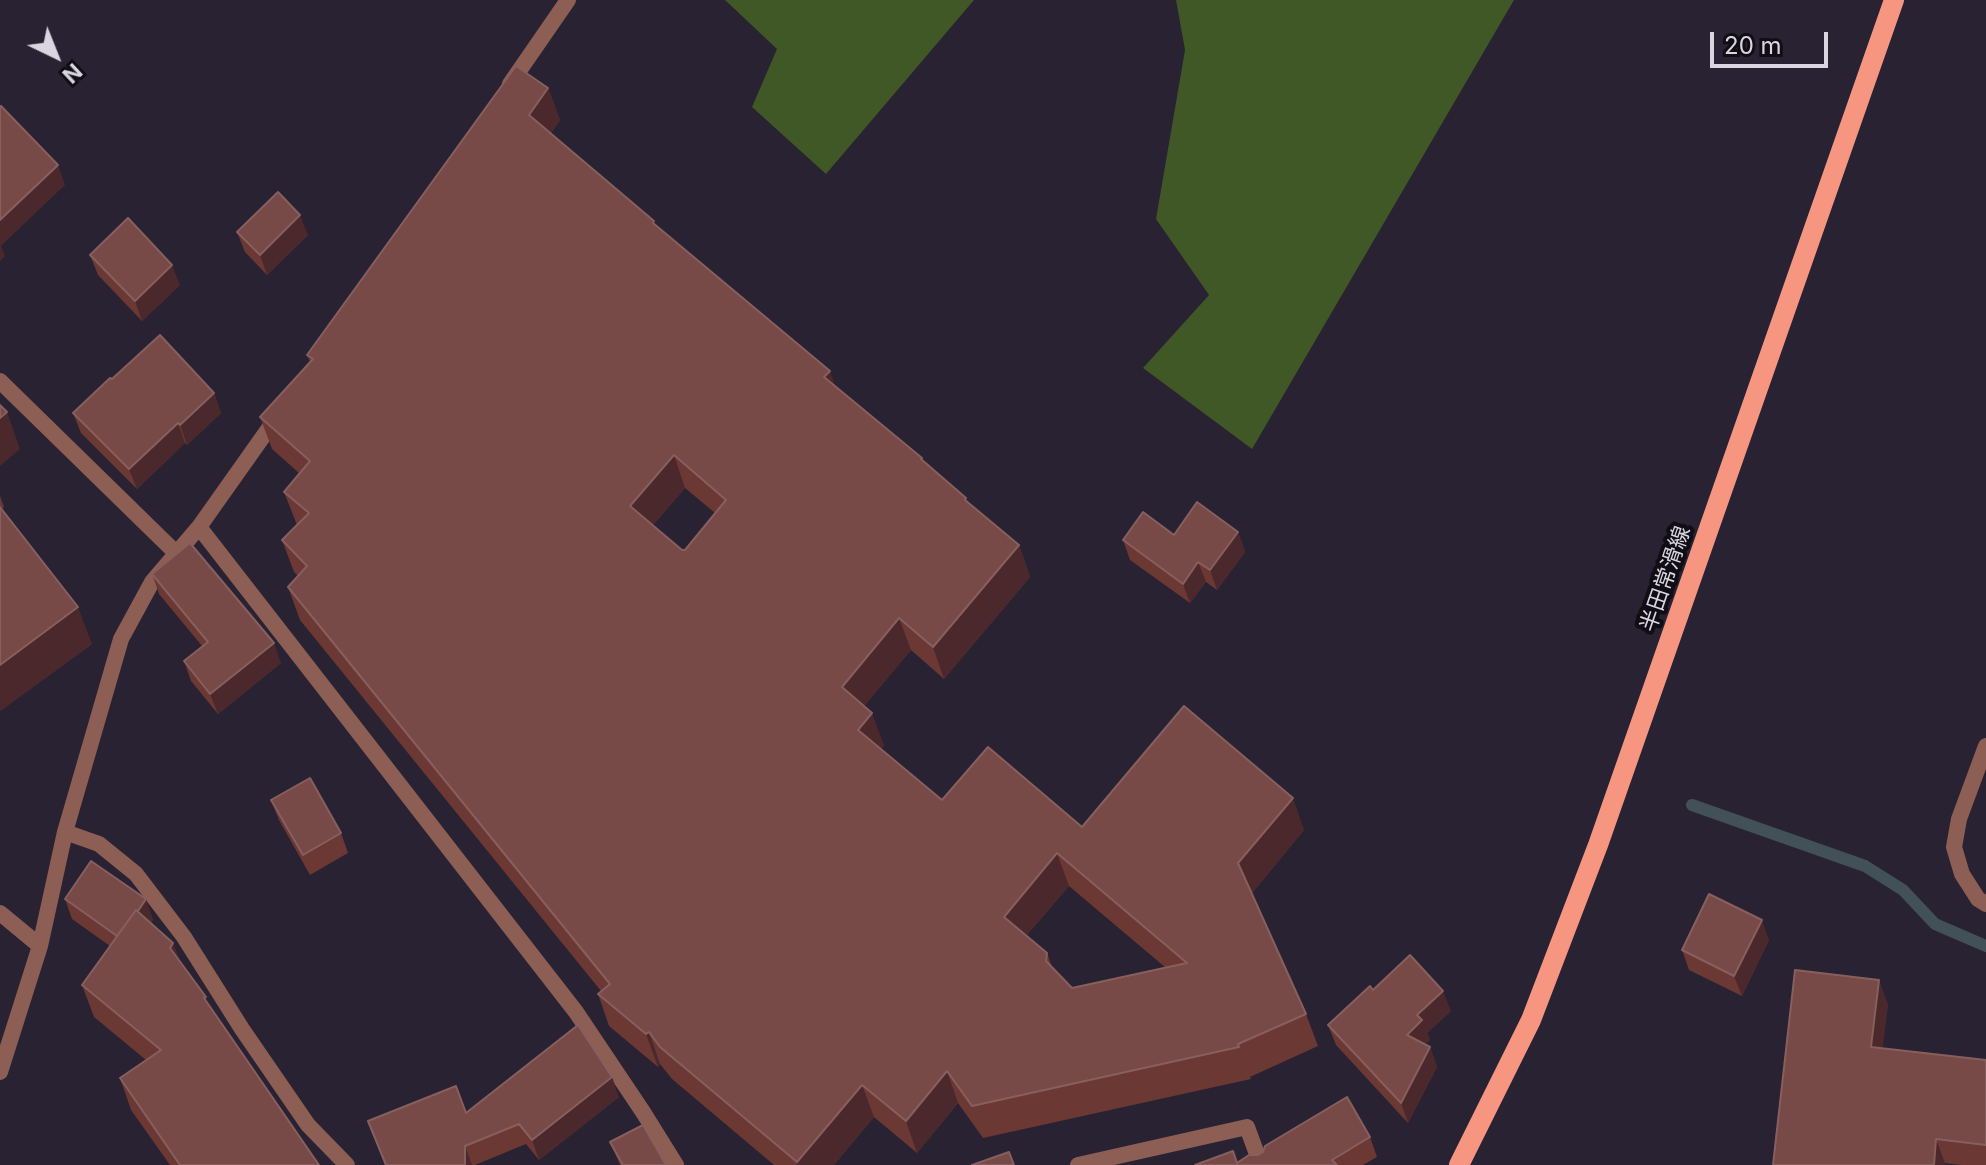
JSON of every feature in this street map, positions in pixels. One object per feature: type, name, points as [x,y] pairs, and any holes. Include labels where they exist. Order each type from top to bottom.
[{"type":"main road","name":"半田常滑線","points":[[1459,1165],[1531,1020],[1598,845],[1894,0]]},
{"type":"street","points":[[501,96],[568,0]]},
{"type":"street","points":[[0,381],[176,553]]},
{"type":"street","points":[[0,1072],[40,946],[65,832],[121,639],[152,582],[199,527],[290,399]]},
{"type":"street","points":[[199,527],[576,1012],[676,1165]]},
{"type":"street","points":[[1986,746],[1959,819],[1954,847],[1962,874],[1978,899],[1986,904]]},
{"type":"street","points":[[65,832],[99,844],[136,874],[184,937],[308,1125],[347,1165]]},
{"type":"street","points":[[0,913],[40,946]]},
{"type":"street","points":[[1078,1165],[1247,1127],[1261,1165]]},
{"type":"green space","points":[[725,0],[974,0],[826,174],[752,107],[777,49]]},
{"type":"green space","points":[[1176,0],[1514,0],[1252,449],[1143,368],[1209,295],[1156,219],[1185,50]]},
{"type":"building","points":[[516,66],[548,88],[529,115],[830,371],[824,377],[922,458],[965,500],[1019,545],[933,647],[899,618],[842,687],[872,713],[858,730],[942,800],[988,747],[1082,827],[1184,706],[1293,798],[1238,863],[1306,1014],[1238,1044],[1239,1047],[972,1106],[947,1071],[906,1121],[862,1085],[797,1162],[660,1047],[649,1032],[646,1034],[598,994],[610,984],[288,587],[307,566],[282,540],[309,513],[284,492],[310,461],[260,417],[313,359],[307,355]],"holes":[[[674,455],[726,500],[685,550],[630,506]],[[1057,853],[1187,963],[1072,988],[1046,961],[1047,953],[1004,917]]]},
{"type":"building","points":[[0,107],[58,165],[0,220]]},
{"type":"building","points":[[278,192],[300,215],[260,255],[237,232]]},
{"type":"building","points":[[128,218],[172,265],[135,301],[90,255]]},
{"type":"building","points":[[160,335],[214,393],[129,469],[73,413]]},
{"type":"building","points":[[0,405],[7,412],[0,418]]},
{"type":"building","points":[[1197,502],[1238,532],[1210,570],[1198,562],[1183,584],[1123,540],[1143,512],[1174,535]]},
{"type":"building","points":[[0,507],[78,607],[0,665]]},
{"type":"building","points":[[190,543],[274,643],[210,694],[184,661],[208,642],[152,574]]},
{"type":"building","points":[[310,778],[341,833],[303,855],[271,800]]},
{"type":"building","points":[[91,861],[146,899],[117,936],[65,899]]},
{"type":"building","points":[[1709,894],[1762,920],[1734,976],[1682,950]]},
{"type":"building","points":[[136,910],[173,943],[170,948],[319,1165],[180,1165],[120,1078],[161,1050],[82,985]]},
{"type":"building","points":[[1410,955],[1443,991],[1417,1015],[1422,1020],[1407,1035],[1430,1047],[1401,1103],[1328,1025],[1370,986],[1373,990]]},
{"type":"building","points":[[1795,970],[1879,980],[1871,1047],[1986,1060],[1986,1145],[1936,1139],[1934,1165],[1773,1165]]},
{"type":"building","points":[[578,1025],[612,1077],[532,1140],[519,1124],[465,1146],[465,1165],[386,1165],[368,1121],[456,1086],[466,1113]]},
{"type":"building","points":[[1347,1097],[1370,1137],[1332,1160],[1337,1165],[1195,1165],[1233,1151],[1237,1163],[1249,1155],[1258,1155],[1265,1146]]},
{"type":"building","points":[[643,1125],[666,1165],[623,1165],[610,1142]]},
{"type":"building","points":[[1009,1152],[1014,1165],[972,1165]]},
{"type":"waterway","points":[[1692,805],[1865,866],[1903,890],[1935,924],[1986,946]]}]
